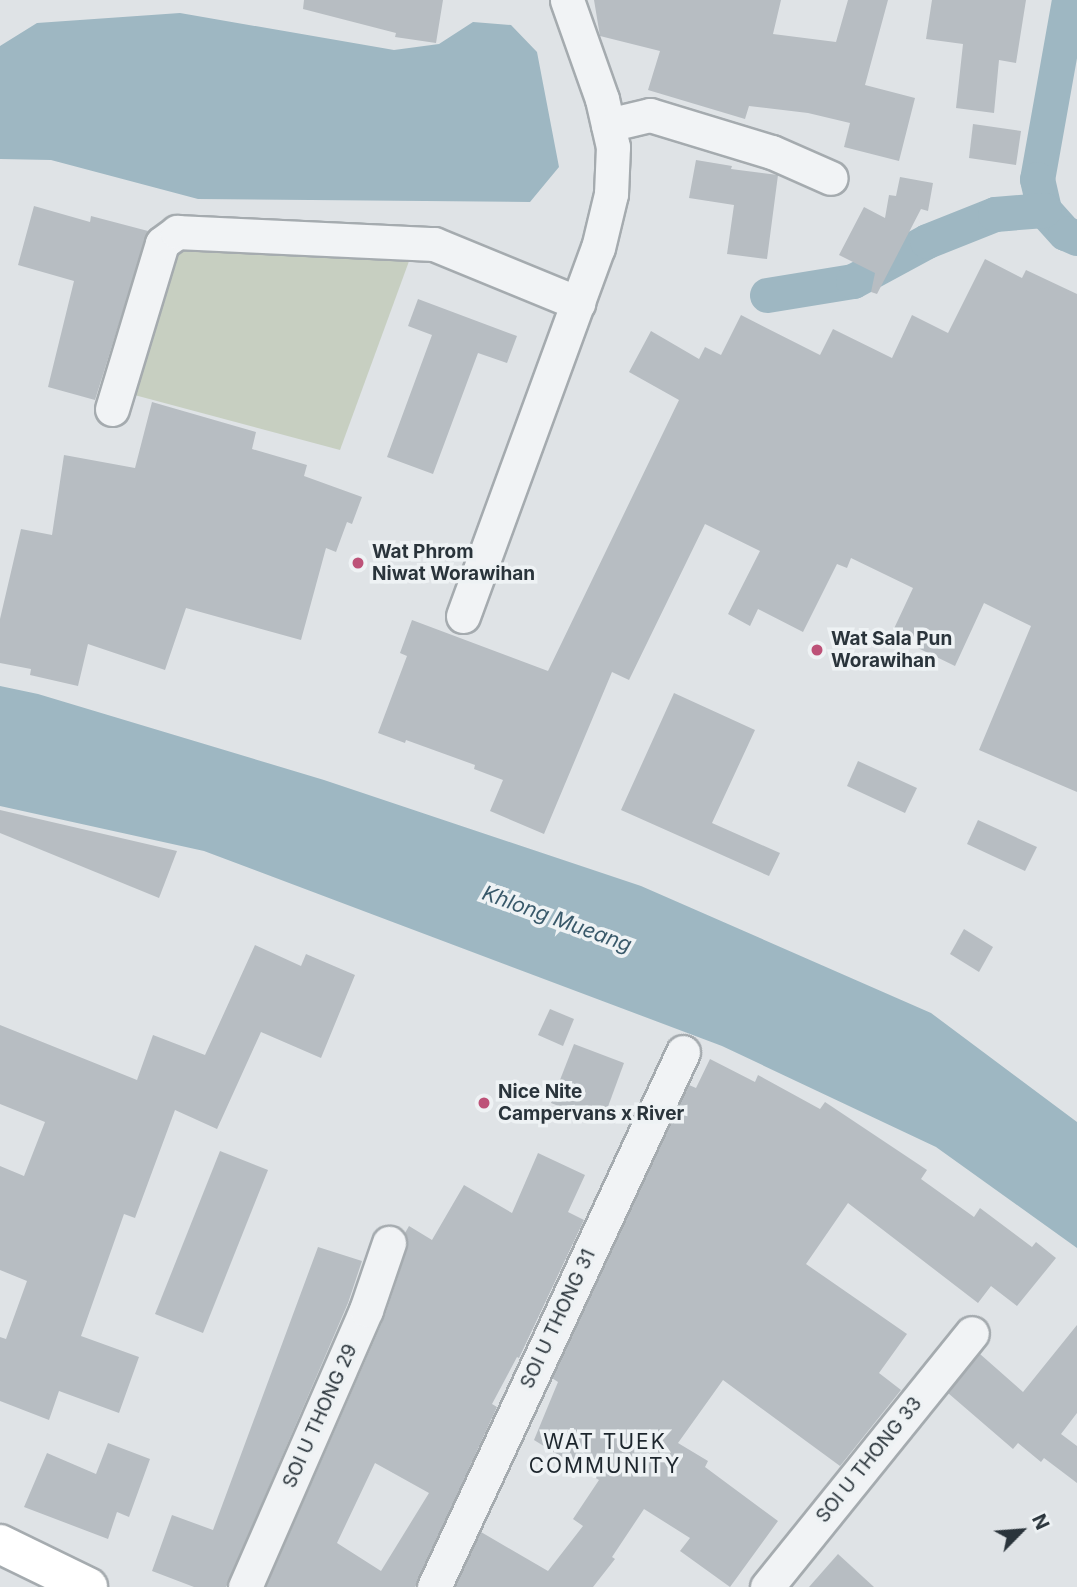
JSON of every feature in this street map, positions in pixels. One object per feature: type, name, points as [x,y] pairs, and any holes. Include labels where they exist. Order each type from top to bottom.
[{"type":"main road","points":[[0,1544],[88,1587]]},
{"type":"street","points":[[463,616],[598,248],[611,194],[613,147],[567,0]]},
{"type":"street","points":[[608,125],[650,115],[772,152],[831,177]]},
{"type":"street","points":[[112,409],[162,243],[177,232],[434,244],[578,303]]},
{"type":"street","name":"SOI U THONG 31","points":[[434,1587],[683,1052]]},
{"type":"street","name":"SOI U THONG 29","points":[[245,1587],[366,1310],[389,1243]]},
{"type":"street","name":"SOI U THONG 33","points":[[767,1587],[972,1333]]},
{"type":"shaded area","points":[[183,244],[412,253],[340,450],[127,393],[169,254]]},
{"type":"water","points":[[180,13],[394,50],[439,44],[473,22],[511,25],[537,52],[559,167],[530,202],[198,199],[51,160],[0,159],[0,46],[37,23]]},
{"type":"water","name":"Khlong Mueang","points":[[0,686],[38,694],[324,780],[641,886],[931,1013],[1077,1122],[1077,1248],[936,1147],[722,1046],[204,851],[0,806]]},
{"type":"building","points":[[304,0],[443,0],[436,43],[395,37],[396,33],[303,9]]},
{"type":"building","points":[[594,0],[781,0],[773,34],[836,42],[848,0],[888,0],[865,85],[915,98],[899,161],[844,147],[850,123],[808,113],[749,106],[745,119],[648,90],[660,51],[600,36]]},
{"type":"building","points":[[932,0],[1026,0],[1016,63],[999,60],[994,113],[956,108],[963,44],[926,39]]},
{"type":"building","points":[[973,124],[1021,131],[1016,165],[969,158]]},
{"type":"building","points":[[696,160],[732,166],[731,169],[778,175],[767,259],[727,254],[734,205],[689,198]]},
{"type":"building","points":[[900,177],[933,183],[928,211],[921,209],[877,294],[871,292],[875,273],[839,255],[864,207],[885,218],[889,195],[896,196]]},
{"type":"building","points":[[34,206],[90,222],[91,216],[148,231],[95,400],[48,387],[74,281],[18,265]]},
{"type":"building","points":[[985,259],[1022,278],[1026,270],[1077,294],[1077,792],[979,750],[1031,626],[984,603],[955,666],[891,635],[913,588],[851,558],[847,568],[837,564],[803,632],[758,609],[750,626],[728,614],[760,551],[705,524],[629,680],[612,672],[544,834],[490,811],[503,780],[474,769],[475,765],[406,740],[405,743],[378,733],[407,656],[400,653],[412,620],[548,671],[679,400],[629,372],[651,331],[699,359],[705,347],[721,355],[741,315],[820,355],[833,329],[892,358],[912,315],[948,333]]},
{"type":"building","points":[[418,299],[517,336],[507,363],[478,353],[433,474],[387,457],[432,335],[408,326]]},
{"type":"building","points":[[152,402],[256,432],[252,449],[307,465],[304,476],[362,497],[352,524],[347,522],[336,552],[326,548],[301,640],[186,608],[165,670],[88,644],[78,686],[30,675],[31,669],[0,663],[0,619],[21,529],[52,535],[64,455],[135,468]]},
{"type":"building","points":[[674,693],[755,730],[712,823],[780,853],[769,876],[621,810]]},
{"type":"building","points":[[858,761],[917,788],[905,813],[847,786]]},
{"type":"building","points":[[0,810],[177,851],[159,898],[0,833]]},
{"type":"building","points":[[978,820],[1037,847],[1025,871],[967,844]]},
{"type":"building","points":[[964,929],[993,947],[979,972],[950,954]]},
{"type":"building","points":[[255,945],[301,966],[306,954],[355,975],[321,1058],[261,1032],[217,1129],[175,1110],[135,1218],[124,1214],[81,1336],[139,1357],[119,1413],[59,1391],[49,1420],[0,1401],[0,1337],[6,1339],[27,1281],[0,1270],[0,1166],[24,1176],[45,1122],[0,1104],[0,1025],[137,1080],[153,1035],[205,1055]]},
{"type":"building","points":[[550,1009],[574,1019],[563,1046],[538,1035]]},
{"type":"building","points":[[574,1044],[624,1063],[602,1123],[551,1103]]},
{"type":"building","points":[[710,1059],[755,1082],[758,1075],[820,1109],[825,1102],[927,1170],[921,1179],[974,1217],[980,1208],[1032,1247],[1036,1242],[1056,1258],[1017,1306],[991,1286],[978,1303],[848,1203],[806,1264],[907,1334],[879,1373],[901,1390],[840,1466],[723,1380],[678,1443],[708,1461],[705,1467],[778,1521],[730,1587],[680,1551],[690,1538],[644,1509],[612,1557],[615,1559],[593,1587],[455,1587],[481,1532],[548,1571],[583,1526],[573,1519],[599,1480],[534,1440],[558,1382],[552,1378],[689,1085],[696,1088]]},
{"type":"building","points":[[220,1151],[268,1170],[203,1333],[155,1314]]},
{"type":"building","points":[[538,1153],[585,1175],[568,1212],[584,1220],[519,1358],[517,1357],[492,1404],[497,1407],[415,1587],[266,1587],[384,1318],[407,1249],[405,1233],[409,1226],[432,1240],[464,1185],[512,1213]],"holes":[[[375,1463],[429,1493],[381,1571],[337,1543]]]},
{"type":"building","points":[[318,1247],[362,1261],[348,1303],[226,1587],[194,1587],[152,1571],[172,1515],[213,1530]]},
{"type":"building","points":[[1077,1325],[1077,1413],[1061,1434],[1077,1446],[1077,1483],[1044,1458],[1041,1462],[1018,1443],[1013,1449],[948,1393],[980,1354],[1023,1392]]},
{"type":"building","points":[[108,1443],[150,1459],[129,1517],[117,1512],[108,1539],[24,1507],[47,1453],[96,1474]]},
{"type":"building","points":[[838,1554],[874,1587],[809,1587]]},
{"type":"waterway","points":[[1069,0],[1037,179],[1044,210],[1065,233],[1077,238]]},
{"type":"waterway","points":[[767,295],[853,281],[927,241],[995,214],[1044,210]]},
{"type":"place","name":"Wat Phrom Niwat Worawihan","points":[[358,563]]},
{"type":"place","name":"Wat Sala Pun Worawihan","points":[[817,650]]},
{"type":"place","name":"Nice Nite Campervans x River","points":[[484,1103]]},
{"type":"district","name":"WAT TUEK COMMUNITY","points":[[605,1454]]}]
